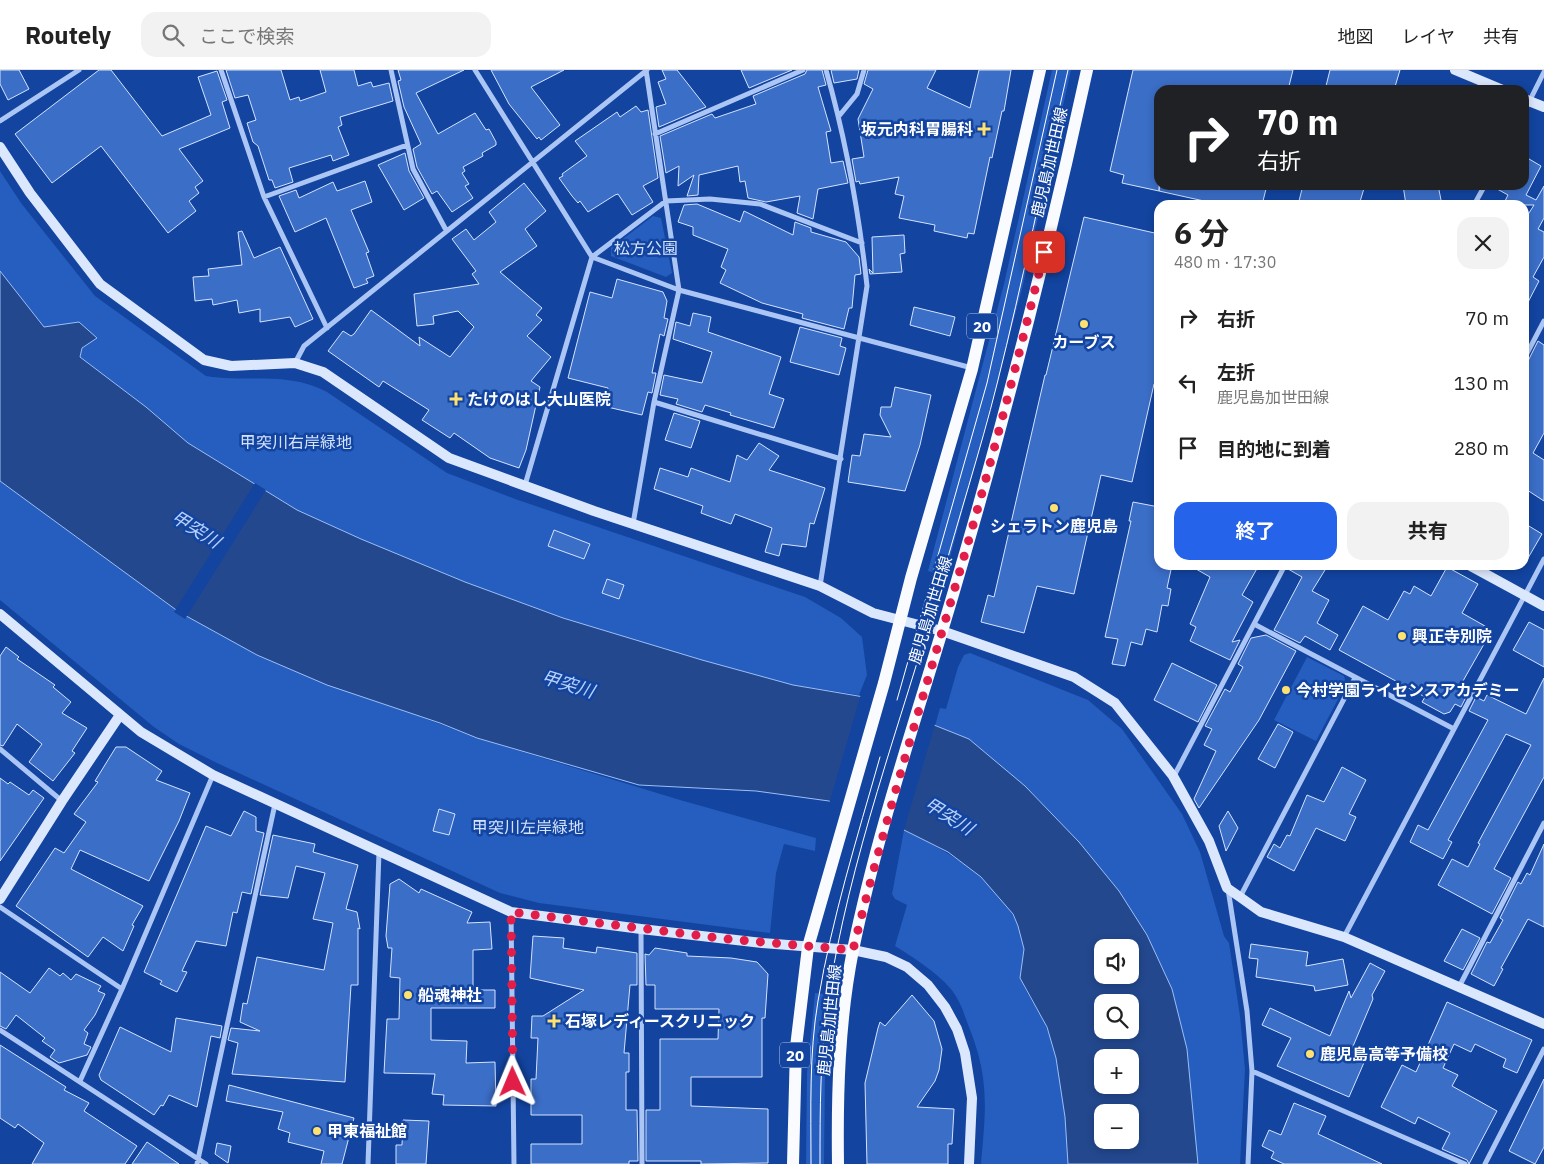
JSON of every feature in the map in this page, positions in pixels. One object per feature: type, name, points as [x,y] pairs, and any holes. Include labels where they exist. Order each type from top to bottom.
[{"type":"main road","name":"鹿児島加世田線","points":[[793,1164],[796,1047],[808,946],[972,368],[1040,70]]},
{"type":"main road","name":"鹿児島加世田線","points":[[838,1164],[841,1042],[853,950],[871,875],[1014,376],[1068,158],[1087,70]]},
{"type":"street","points":[[0,121],[79,70]]},
{"type":"street","points":[[221,70],[264,197],[327,328]]},
{"type":"street","points":[[390,70],[413,168],[446,230]]},
{"type":"street","points":[[475,70],[592,257],[679,290],[972,368]]},
{"type":"street","points":[[295,363],[304,346],[647,70]]},
{"type":"street","points":[[632,524],[654,402],[679,290],[647,70]]},
{"type":"street","points":[[655,134],[804,70]]},
{"type":"street","points":[[820,586],[867,286],[862,243],[839,116],[826,70]]},
{"type":"street","points":[[839,116],[857,94],[864,70]]},
{"type":"street","points":[[1455,70],[1491,85]]},
{"type":"street","points":[[1529,95],[1544,72]]},
{"type":"street","points":[[1529,101],[1544,107]]},
{"type":"street","points":[[264,197],[407,145]]},
{"type":"street","points":[[0,147],[30,193],[95,277],[116,296],[204,360],[231,366],[295,363],[323,372],[449,458],[524,487],[820,586],[873,613],[942,631],[1074,677],[1115,703],[1173,776],[1208,841],[1227,888],[1247,1011],[1252,1071],[1248,1164]]},
{"type":"street","points":[[524,487],[592,257],[666,201],[710,199],[760,204],[862,243]]},
{"type":"street","points":[[1529,350],[1544,321]]},
{"type":"street","points":[[654,402],[841,459]]},
{"type":"street","points":[[1344,937],[1544,559]]},
{"type":"street","points":[[1173,776],[1282,570]]},
{"type":"street","points":[[1478,570],[1544,606]]},
{"type":"street","points":[[0,614],[141,732],[213,775],[511,912],[641,930],[853,950],[886,957],[907,968],[928,985],[957,1029],[965,1053],[970,1080],[972,1121],[969,1164]]},
{"type":"street","points":[[1254,624],[1454,729]]},
{"type":"street","points":[[1240,897],[1356,678]]},
{"type":"street","points":[[0,899],[3,887],[120,715]]},
{"type":"street","points":[[0,748],[62,801]]},
{"type":"street","points":[[80,1081],[122,989],[213,775]]},
{"type":"street","points":[[198,1162],[276,804]]},
{"type":"street","points":[[1458,988],[1544,823]]},
{"type":"street","points":[[368,1164],[379,852]]},
{"type":"street","points":[[1227,888],[1261,912],[1344,937],[1544,1024]]},
{"type":"street","points":[[0,907],[122,989]]},
{"type":"street","points":[[511,912],[514,1164]]},
{"type":"street","points":[[641,930],[642,1164]]},
{"type":"street","points":[[0,1030],[80,1081],[198,1162],[206,1164]]},
{"type":"street","points":[[1485,1164],[1544,1049]]},
{"type":"street","points":[[1252,1071],[1465,1164]]},
{"type":"green space","points":[[1052,70],[1071,70],[1022,289],[945,576],[928,571],[1004,284]]},
{"type":"green space","name":"甲突川右岸緑地","points":[[0,171],[21,203],[95,296],[206,376],[283,380],[312,386],[327,392],[447,473],[518,500],[805,597],[841,618],[862,637],[867,675],[859,695],[793,685],[563,618],[465,582],[297,510],[188,443],[146,407],[80,357],[82,348],[79,322],[44,327],[0,271]]},
{"type":"green space","name":"松方公園","points":[[653,216],[661,218],[672,273],[666,277],[611,256],[611,248]]},
{"type":"green space","name":"甲突川左岸緑地","points":[[0,481],[179,612],[257,655],[477,738],[680,800],[816,838],[815,851],[784,844],[776,873],[770,933],[539,903],[500,893],[219,764],[179,744],[154,727],[0,600]]},
{"type":"green space","points":[[970,653],[1088,700],[1122,729],[1182,814],[1200,852],[1224,936],[1229,943],[1240,1016],[1245,1069],[1240,1164],[1198,1164],[1187,1049],[1119,891],[1079,842],[1025,786],[969,739],[935,726],[940,708],[946,709],[958,667],[964,655]]},
{"type":"green space","points":[[1307,657],[1344,676],[1346,684],[1316,741],[1274,720]]},
{"type":"green space","points":[[904,830],[942,850],[979,876],[1009,908],[1019,927],[1024,948],[1021,971],[1022,983],[1045,1023],[1057,1062],[1065,1112],[1068,1164],[981,1164],[985,1108],[983,1076],[980,1060],[964,1013],[955,995],[938,976],[895,946],[907,905],[895,899],[892,894]]},
{"type":"green space","points":[[815,993],[833,995],[825,1073],[824,1164],[806,1164],[807,1073]]},
{"type":"water","name":"甲突川","points":[[0,271],[44,327],[79,322],[97,338],[82,348],[80,357],[146,407],[188,443],[297,510],[465,582],[563,618],[793,685],[864,697],[969,739],[1025,786],[1079,842],[1119,891],[1147,935],[1172,989],[1187,1049],[1198,1164],[1068,1164],[1065,1117],[1056,1058],[1047,1027],[1020,978],[1024,949],[1018,926],[1013,914],[981,877],[948,852],[904,830],[829,801],[756,791],[639,785],[477,738],[440,723],[327,685],[257,655],[179,612],[0,481]]},
{"type":"pier","points":[[255,483],[266,490],[185,619],[174,612]]},
{"type":"pier","points":[[861,694],[935,724],[903,833],[829,804]]},
{"type":"building","points":[[0,70],[19,70],[29,89],[8,100],[0,84]]},
{"type":"building","points":[[99,70],[111,70],[162,136],[211,115],[198,77],[217,71],[227,100],[222,102],[230,128],[179,149],[203,181],[195,187],[199,193],[189,201],[196,211],[168,233],[101,146],[52,183],[15,134]]},
{"type":"building","points":[[226,70],[281,70],[290,100],[299,97],[300,101],[326,92],[320,70],[354,70],[358,86],[371,82],[373,87],[389,83],[393,101],[340,117],[342,125],[338,127],[349,155],[333,161],[331,155],[289,168],[293,182],[275,188],[272,180],[269,180],[258,146],[253,142],[247,123],[256,120],[248,95],[235,98]]},
{"type":"building","points":[[398,70],[464,70],[416,93],[438,134],[475,113],[486,130],[489,129],[496,142],[496,145],[482,153],[483,156],[463,167],[465,171],[462,173],[469,184],[465,186],[473,198],[452,212],[437,191],[432,194],[417,167],[413,149],[421,144],[404,107],[398,81],[401,80]]},
{"type":"building","points":[[491,70],[564,70],[531,87],[560,125],[541,140],[539,137],[537,139],[509,104]]},
{"type":"building","points":[[662,70],[677,70],[706,107],[659,127],[656,107],[666,104],[658,82],[666,79]]},
{"type":"building","points":[[741,70],[792,70],[749,88]]},
{"type":"building","points":[[807,70],[822,70],[826,85],[818,87],[831,131],[826,132],[831,163],[843,161],[848,183],[818,189],[813,219],[797,213],[800,196],[766,202],[748,198],[745,181],[740,182],[738,166],[699,175],[698,195],[687,196],[694,175],[678,186],[679,166],[666,173],[660,136],[712,114],[715,118],[756,104],[753,96],[805,74]]},
{"type":"building","points":[[831,70],[859,70],[857,79],[834,83]]},
{"type":"building","points":[[868,70],[936,70],[927,88],[970,108],[979,70],[1011,70],[1004,111],[1002,111],[992,158],[990,157],[974,234],[968,233],[967,238],[934,231],[935,225],[899,218],[904,196],[895,194],[899,177],[860,184],[859,181],[856,182],[852,159],[864,157],[858,119],[873,89],[864,84]]},
{"type":"building","points":[[1133,70],[1293,70],[1289,85],[1154,85],[1154,190],[1122,183],[1124,175],[1110,171]]},
{"type":"building","points":[[1330,70],[1400,70],[1396,85],[1326,85]]},
{"type":"building","points":[[636,106],[641,112],[648,110],[658,178],[643,186],[653,202],[632,215],[618,194],[588,212],[580,201],[578,203],[572,196],[559,178],[587,156],[575,141],[617,112],[620,117]]},
{"type":"building","points":[[405,153],[409,171],[424,198],[404,210],[378,165]]},
{"type":"building","points":[[1529,159],[1541,166],[1529,189]]},
{"type":"building","points":[[365,181],[372,202],[351,210],[369,252],[366,253],[374,276],[366,279],[368,283],[354,288],[326,218],[295,232],[279,196],[296,190],[299,198],[333,182],[337,191]]},
{"type":"building","points":[[524,183],[546,211],[525,229],[537,246],[500,272],[542,308],[536,315],[542,320],[527,336],[551,357],[531,381],[540,387],[526,450],[519,468],[490,458],[454,433],[450,438],[422,420],[429,410],[383,381],[379,387],[328,351],[343,331],[351,336],[354,334],[371,310],[420,346],[419,337],[450,357],[474,327],[458,311],[433,316],[434,324],[417,326],[414,294],[479,284],[472,274],[476,271],[452,239],[466,229],[474,240],[496,222],[489,212]]},
{"type":"building","points":[[1544,186],[1544,218],[1538,229],[1544,232],[1544,257],[1533,277],[1539,281],[1529,300],[1529,213],[1534,205],[1529,205],[1529,200],[1506,200],[1508,195],[1499,190],[1529,190],[1526,195],[1536,200]]},
{"type":"building","points":[[1266,190],[1263,200],[1200,200],[1159,191]]},
{"type":"building","points":[[1302,190],[1364,190],[1360,200],[1299,200]]},
{"type":"building","points":[[1404,190],[1439,190],[1441,200],[1405,200]]},
{"type":"building","points":[[697,204],[740,222],[744,211],[793,235],[795,222],[811,228],[811,232],[846,242],[859,257],[861,274],[855,275],[852,308],[849,308],[844,329],[802,318],[803,314],[762,303],[720,283],[726,270],[721,267],[728,249],[693,235],[693,227],[678,222],[684,205]]},
{"type":"building","points":[[1084,217],[1154,233],[1154,384],[1132,482],[1101,475],[1074,594],[1037,586],[1024,633],[981,622],[988,595],[994,597]]},
{"type":"building","points":[[242,231],[254,258],[280,247],[313,319],[295,327],[290,317],[260,322],[260,309],[239,313],[237,300],[213,305],[212,299],[195,301],[193,277],[209,276],[208,269],[242,265],[238,232]]},
{"type":"building","points":[[904,235],[905,253],[900,254],[902,272],[870,274],[869,269],[873,273],[872,237]]},
{"type":"building","points":[[617,279],[663,292],[667,301],[664,318],[668,319],[664,336],[660,334],[652,373],[656,373],[652,393],[648,392],[642,415],[603,406],[608,388],[568,378],[590,292],[612,298]]},
{"type":"building","points":[[914,307],[955,317],[950,336],[910,325]]},
{"type":"building","points":[[693,313],[711,317],[708,332],[781,357],[769,394],[784,399],[774,428],[730,415],[731,413],[705,405],[702,412],[676,404],[678,399],[660,395],[664,375],[702,383],[712,352],[673,339],[676,322],[690,326]]},
{"type":"building","points":[[800,327],[842,338],[840,346],[846,348],[839,375],[790,362]]},
{"type":"building","points":[[1538,341],[1544,345],[1544,433],[1533,453],[1544,460],[1544,501],[1529,491],[1529,359]]},
{"type":"building","points":[[895,387],[931,395],[920,445],[905,491],[848,482],[852,455],[860,456],[864,434],[891,437],[880,415],[881,407],[891,407]]},
{"type":"building","points":[[674,413],[700,421],[691,448],[665,440]]},
{"type":"building","points":[[759,443],[779,456],[769,470],[825,488],[814,524],[810,523],[806,547],[782,544],[779,556],[765,552],[772,528],[735,514],[731,524],[701,513],[703,506],[654,489],[660,468],[688,477],[691,468],[730,482],[737,455],[747,460]]},
{"type":"building","points":[[1133,502],[1154,506],[1154,570],[1171,570],[1167,588],[1171,589],[1168,606],[1162,605],[1157,632],[1146,629],[1142,645],[1131,642],[1125,666],[1112,664],[1118,639],[1105,637],[1131,521],[1129,521]]},
{"type":"building","points":[[1529,526],[1542,534],[1529,556]]},
{"type":"building","points":[[554,530],[590,544],[584,559],[548,546]]},
{"type":"building","points":[[1198,570],[1256,570],[1242,595],[1253,602],[1232,642],[1240,640],[1230,660],[1190,641],[1196,627],[1190,624],[1210,577]]},
{"type":"building","points":[[1290,570],[1325,570],[1312,591],[1329,600],[1317,623],[1338,635],[1330,650],[1305,636],[1300,643],[1274,630],[1302,577]]},
{"type":"building","points":[[1445,570],[1452,570],[1478,584],[1462,613],[1492,630],[1459,688],[1468,693],[1461,707],[1455,704],[1450,712],[1444,714],[1422,702],[1425,697],[1339,650],[1363,606],[1388,620],[1404,591],[1410,594],[1414,586],[1431,596]]},
{"type":"building","points":[[607,579],[624,585],[619,599],[602,593]]},
{"type":"building","points":[[1529,622],[1544,630],[1544,667],[1513,650]]},
{"type":"building","points":[[1266,635],[1296,651],[1259,720],[1199,808],[1194,799],[1216,751],[1204,745],[1212,729],[1205,726],[1225,689],[1230,692],[1243,667],[1238,664],[1251,638]]},
{"type":"building","points":[[6,647],[19,657],[17,659],[55,685],[53,687],[71,702],[62,713],[87,728],[72,751],[75,753],[53,781],[29,762],[42,744],[17,724],[3,746],[0,745],[0,656]]},
{"type":"building","points":[[1172,663],[1217,685],[1198,722],[1154,700]]},
{"type":"building","points":[[1544,678],[1544,777],[1494,869],[1511,878],[1492,914],[1438,885],[1452,859],[1468,867],[1480,844],[1478,843],[1531,745],[1506,734],[1448,840],[1452,842],[1443,859],[1410,842],[1418,825],[1428,830],[1488,720],[1469,711],[1476,697],[1484,701],[1487,695],[1526,714]]},
{"type":"building","points":[[1278,724],[1293,732],[1275,768],[1258,759]]},
{"type":"building","points":[[116,747],[126,747],[162,771],[156,780],[190,793],[179,821],[149,881],[80,850],[71,869],[143,906],[132,925],[134,926],[123,951],[103,937],[88,957],[16,906],[55,848],[64,853],[86,822],[74,814],[98,782],[95,781]]},
{"type":"building","points":[[1342,767],[1366,780],[1349,814],[1356,817],[1345,841],[1316,828],[1294,871],[1267,857],[1274,844],[1280,848],[1287,835],[1290,836],[1307,795],[1324,802]]},
{"type":"building","points":[[0,778],[8,784],[10,782],[29,795],[33,790],[44,798],[0,861]]},
{"type":"building","points":[[439,809],[455,814],[449,835],[433,831]]},
{"type":"building","points":[[244,811],[256,817],[256,831],[264,833],[251,894],[242,892],[237,913],[233,912],[226,946],[196,941],[182,971],[187,972],[177,992],[160,984],[162,981],[144,972],[206,826],[231,836]]},
{"type":"building","points":[[1228,811],[1238,828],[1226,851],[1219,826]]},
{"type":"building","points":[[273,835],[315,844],[313,852],[358,865],[346,909],[357,912],[360,929],[358,928],[358,985],[351,985],[345,1082],[232,1074],[238,1043],[228,1040],[231,1028],[260,1031],[240,1022],[243,1003],[247,1004],[257,957],[324,970],[333,923],[313,919],[325,873],[296,866],[288,898],[260,895]]},
{"type":"building","points":[[1544,844],[1544,927],[1528,919],[1501,968],[1503,969],[1494,986],[1471,974],[1487,942],[1490,943],[1503,920],[1500,918],[1518,882],[1521,884],[1527,873],[1530,875]]},
{"type":"building","points":[[399,879],[419,893],[421,889],[472,912],[467,923],[490,922],[492,949],[473,950],[473,990],[495,990],[495,1008],[431,1008],[431,1040],[467,1041],[466,1063],[495,1062],[496,1106],[443,1105],[444,1095],[432,1094],[435,1074],[384,1073],[387,1019],[399,1019],[400,978],[390,977],[392,948],[388,948],[386,936],[390,884]]},
{"type":"building","points":[[1462,929],[1480,938],[1463,970],[1444,961]]},
{"type":"building","points":[[533,936],[564,938],[563,948],[596,953],[597,947],[637,953],[637,985],[630,985],[624,1053],[629,1053],[629,1072],[626,1072],[626,1110],[637,1110],[638,1161],[629,1161],[629,1164],[531,1164],[531,1144],[582,1144],[582,1115],[531,1115],[531,1079],[536,1079],[538,1038],[531,1038],[532,1016],[543,1016],[584,990],[530,978]]},
{"type":"building","points":[[1251,944],[1308,952],[1306,966],[1343,959],[1348,985],[1315,991],[1314,986],[1256,977],[1258,959],[1249,958]]},
{"type":"building","points":[[655,948],[687,953],[687,956],[731,958],[757,962],[768,974],[765,1018],[762,1018],[762,1077],[691,1077],[691,1106],[768,1109],[768,1163],[701,1164],[701,1161],[646,1161],[646,1110],[660,1110],[660,1039],[718,1039],[719,1009],[655,1009],[655,985],[646,985],[645,954],[649,955]]},
{"type":"building","points":[[1370,963],[1385,971],[1372,995],[1373,999],[1351,1051],[1366,1058],[1349,1097],[1277,1066],[1291,1038],[1262,1025],[1270,1008],[1330,1036],[1349,991],[1351,998]]},
{"type":"building","points":[[49,968],[60,976],[63,973],[71,980],[76,974],[101,986],[98,991],[105,994],[95,1015],[84,1030],[88,1033],[84,1044],[91,1047],[87,1055],[59,1063],[50,1057],[55,1050],[42,1041],[45,1038],[16,1015],[6,1029],[0,1026],[0,972],[30,993]]},
{"type":"building","points":[[912,995],[934,1021],[942,1049],[939,1070],[935,1081],[917,1107],[954,1109],[952,1144],[948,1144],[948,1164],[867,1164],[865,1083],[878,1028],[880,1022],[885,1026]]},
{"type":"building","points":[[1447,1002],[1532,1040],[1517,1073],[1503,1067],[1506,1059],[1475,1044],[1471,1052],[1454,1044],[1443,1068],[1458,1075],[1452,1086],[1497,1111],[1469,1164],[1467,1160],[1442,1149],[1450,1133],[1418,1117],[1415,1124],[1381,1107],[1402,1065],[1416,1072]]},
{"type":"building","points":[[176,1018],[222,1026],[220,1038],[211,1036],[197,1107],[169,1095],[163,1106],[161,1105],[154,1115],[101,1080],[99,1075],[120,1027],[171,1052]]},
{"type":"building","points":[[0,1045],[66,1087],[64,1090],[89,1103],[84,1111],[137,1146],[125,1164],[32,1164],[44,1143],[18,1124],[15,1128],[0,1118]]},
{"type":"building","points":[[1544,1079],[1544,1147],[1535,1164],[1509,1151]]},
{"type":"building","name":"甲東福祉館","points":[[229,1085],[354,1118],[342,1164],[321,1164],[324,1151],[288,1142],[290,1133],[278,1129],[283,1112],[226,1101]]},
{"type":"building","points":[[1294,1103],[1326,1116],[1318,1134],[1382,1164],[1284,1164],[1271,1158],[1274,1152],[1262,1146],[1269,1130],[1281,1135]]},
{"type":"building","points":[[403,1120],[429,1121],[426,1164],[396,1164],[396,1145],[402,1145]]},
{"type":"building","points":[[147,1142],[179,1164],[132,1164]]},
{"type":"building","points":[[217,1143],[231,1146],[228,1163],[215,1154]]},
{"type":"tram line","points":[[897,700],[987,383],[1057,70]]},
{"type":"tram line","points":[[820,1164],[823,1041],[837,947],[862,843],[925,637],[1007,345],[1068,70]]},
{"type":"tram line","points":[[811,1164],[812,1062],[818,1001],[830,939],[880,757]]},
{"type":"place","name":"坂元内科胃腸科","points":[[984,129]]},
{"type":"place","name":"カーブス","points":[[1084,324]]},
{"type":"place","name":"たけのはし大山医院","points":[[456,399]]},
{"type":"place","name":"シェラトン鹿児島","points":[[1054,508]]},
{"type":"place","name":"興正寺別院","points":[[1402,636]]},
{"type":"place","name":"今村学園ライセンスアカデミー","points":[[1286,690]]},
{"type":"place","name":"船魂神社","points":[[408,995]]},
{"type":"place","name":"石塚レディースクリニック","points":[[554,1021]]},
{"type":"place","name":"鹿児島高等予備校","points":[[1310,1054]]},
{"type":"place","name":"甲東福祉館","points":[[317,1131]]},
{"type":"route","points":[[513,1082],[511,912],[641,930],[762,943],[853,950],[871,875],[1014,376],[1044,252]]}]
